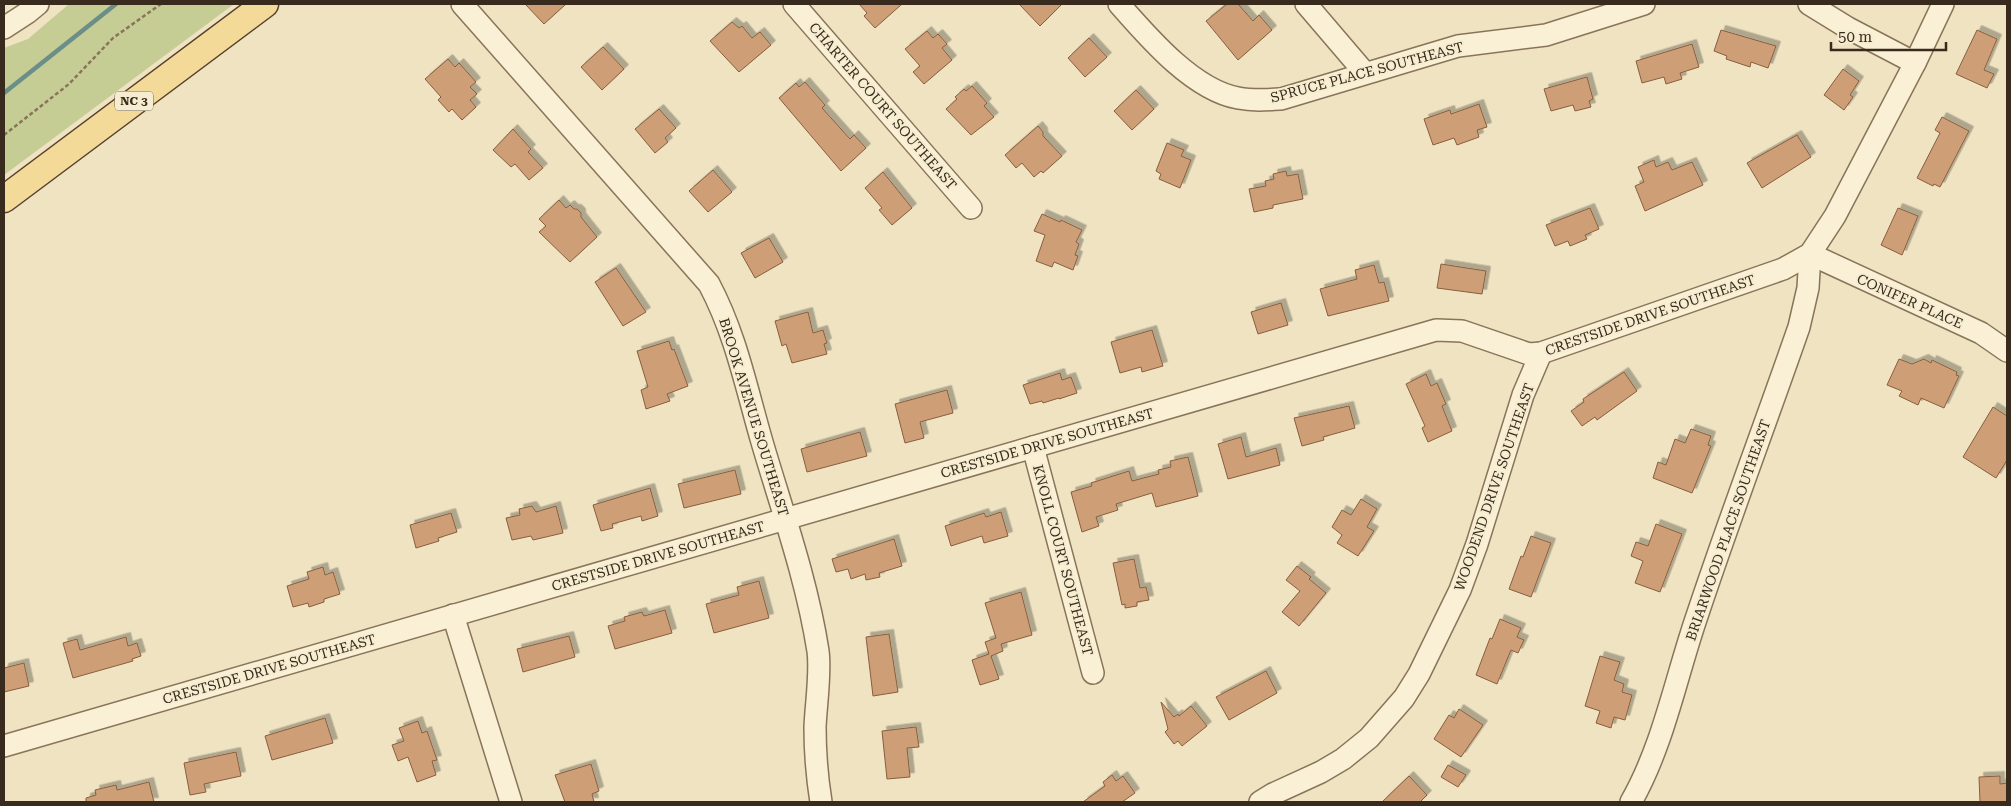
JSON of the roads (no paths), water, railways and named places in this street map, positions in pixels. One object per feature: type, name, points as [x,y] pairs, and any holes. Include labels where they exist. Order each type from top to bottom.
[{"type":"main road","name":"NC 3","points":[[4,199],[265,4]]},
{"type":"street","points":[[4,28],[27,14],[38,4]]},
{"type":"street","name":"BROOK AVENUE SOUTHEAST","points":[[462,4],[709,284],[721,306],[737,350],[808,599],[818,653],[815,729],[821,802]]},
{"type":"street","name":"CHARTER COURT SOUTHEAST","points":[[794,4],[971,208]]},
{"type":"street","name":"SPRUCE PLACE SOUTHEAST","points":[[1119,4],[1156,46],[1194,77],[1216,91],[1237,98],[1260,101],[1281,99],[1458,46],[1546,35],[1644,4]]},
{"type":"street","points":[[1306,4],[1365,73]]},
{"type":"street","points":[[1809,4],[1848,28],[1915,63]]},
{"type":"street","name":"CRESTSIDE DRIVE SOUTHEAST","points":[[4,746],[1436,330],[1462,331],[1529,354],[1541,353],[1783,269],[1810,254],[1835,216],[1915,63],[1943,4]]},
{"type":"street","name":"CONIFER PLACE","points":[[1810,254],[1981,333],[2007,351]]},
{"type":"street","name":"BRIARWOOD PLACE SOUTHEAST","points":[[1631,802],[1646,769],[1668,709],[1697,614],[1800,327],[1808,288],[1810,254]]},
{"type":"street","name":"WOODEND DRIVE SOUTHEAST","points":[[1260,802],[1343,760],[1369,738],[1404,698],[1419,674],[1460,590],[1477,544],[1523,395],[1541,353]]},
{"type":"street","name":"KNOLL COURT SOUTHEAST","points":[[1033,447],[1093,673]]},
{"type":"street","points":[[453,615],[511,802]]},
{"type":"waterway","points":[[4,93],[116,4]]}]
